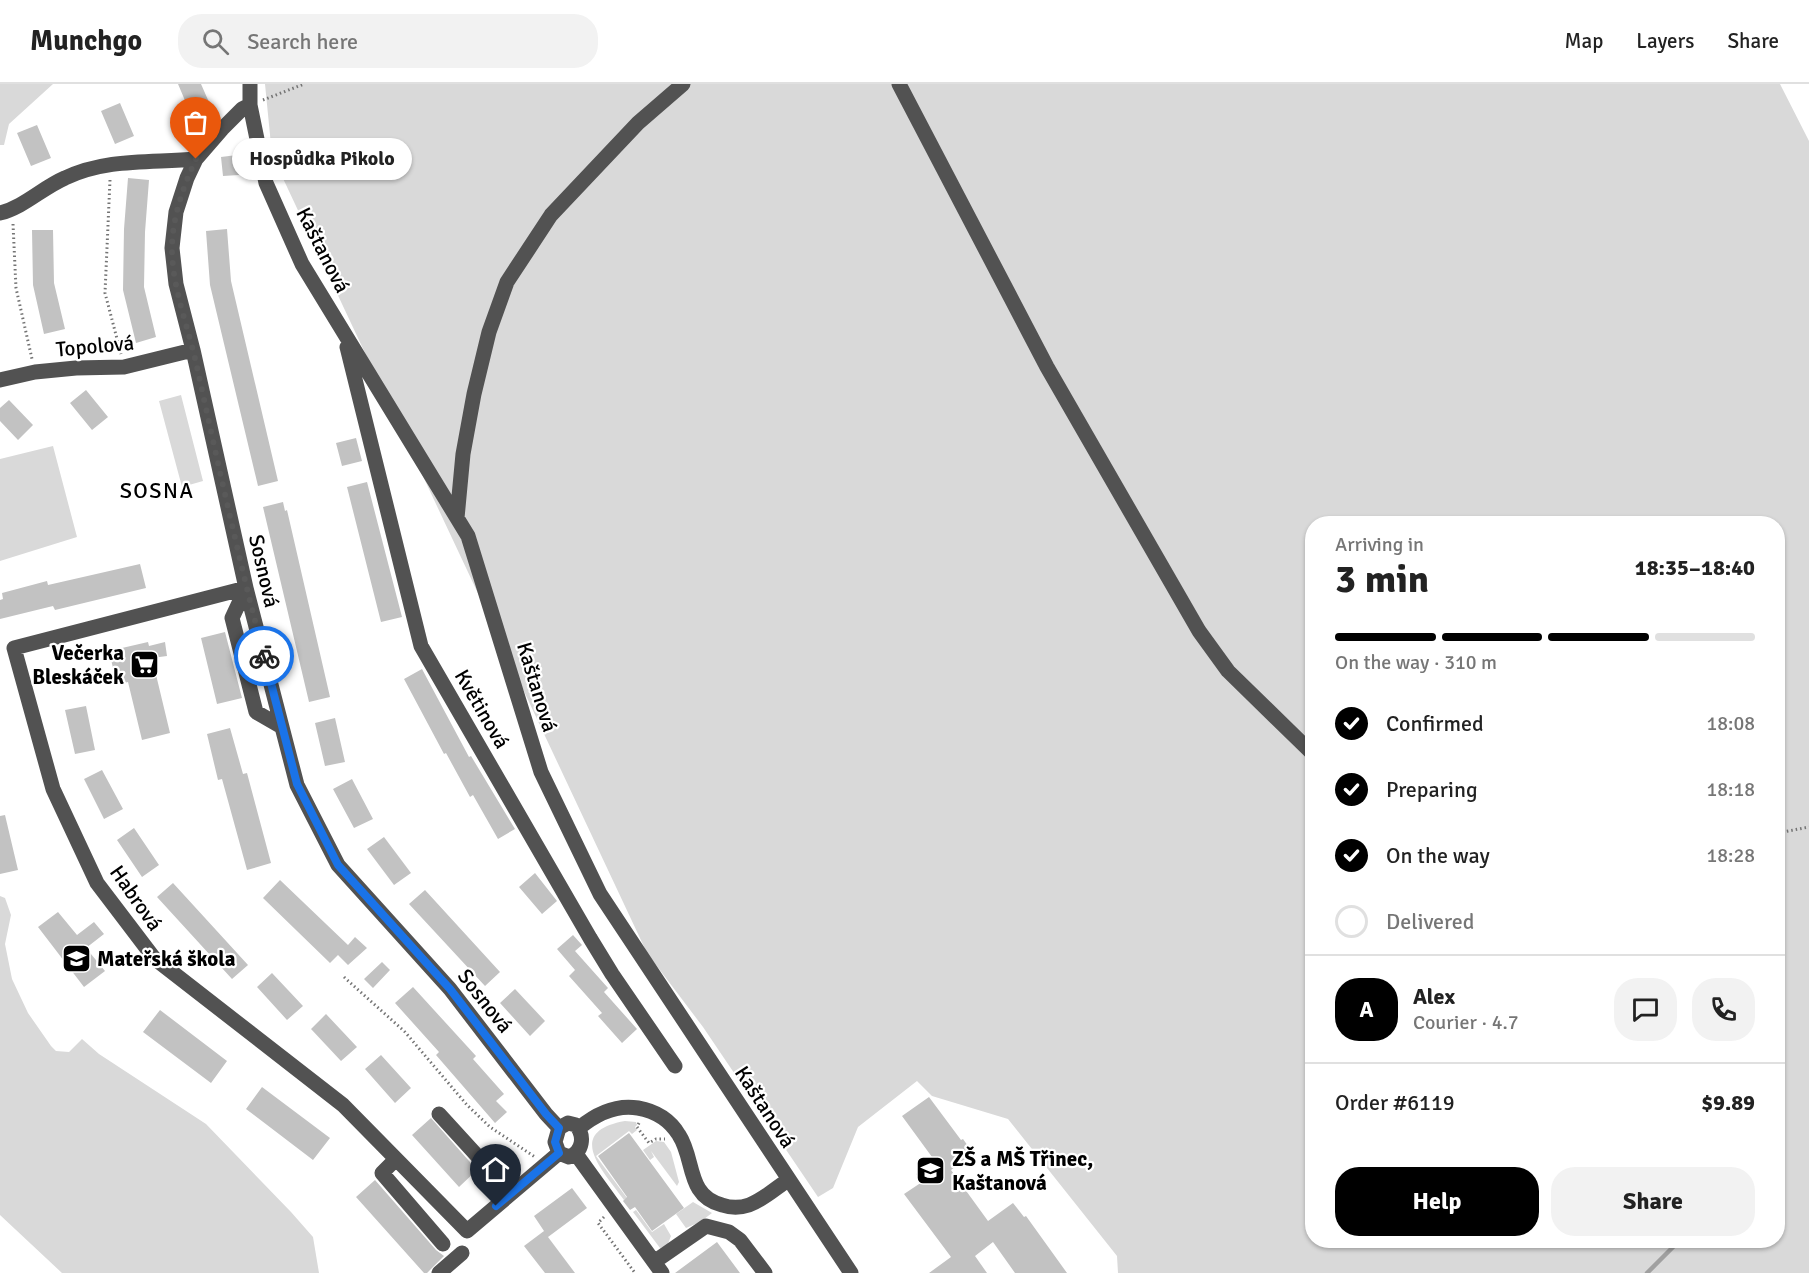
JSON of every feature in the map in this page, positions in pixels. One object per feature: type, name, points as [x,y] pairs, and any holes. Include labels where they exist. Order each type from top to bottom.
[{"type":"street","name":"Kaštanová","points":[[250,84],[250,105],[266,183],[302,264],[468,536],[541,772],[600,894],[851,1273]]},
{"type":"street","points":[[457,518],[463,454],[474,394],[489,332],[507,282],[551,215],[638,123],[683,84]]},
{"type":"street","points":[[899,84],[1047,367],[1199,631],[1228,671],[1305,746]]},
{"type":"street","name":"Sosnová","points":[[250,105],[222,129],[196,159],[176,212],[172,248],[176,284],[246,588],[297,784],[338,865],[450,989],[559,1128]]},
{"type":"street","points":[[6,211],[65,177],[110,163],[196,159]]},
{"type":"street","name":"Květinová","points":[[344,333],[421,646],[601,956],[675,1066]]},
{"type":"street","name":"Topolová","points":[[0,380],[34,372],[124,367],[193,350]]},
{"type":"street","points":[[246,588],[232,618],[256,712],[282,727]]},
{"type":"street","name":"Habrová","points":[[246,588],[14,648],[53,789],[97,883],[154,958],[343,1105],[467,1231],[559,1153]]},
{"type":"street","points":[[579,1128],[599,1114],[623,1107],[644,1109],[660,1116],[681,1138],[699,1191],[710,1200],[725,1206],[750,1204],[788,1180]]},
{"type":"street","points":[[439,1114],[511,1193]]},
{"type":"street","points":[[568,1123],[579,1128],[581,1141],[576,1154],[566,1157],[559,1153],[555,1142],[559,1128],[568,1123]]},
{"type":"street","points":[[576,1154],[658,1268],[706,1226],[729,1232],[735,1236],[765,1273]]},
{"type":"street","points":[[396,1159],[382,1173],[443,1244]]},
{"type":"street","points":[[439,1273],[462,1253]]},
{"type":"path","points":[[250,105],[304,84]]},
{"type":"path","points":[[110,163],[105,292],[124,367]]},
{"type":"path","points":[[6,211],[16,288],[34,372]]},
{"type":"path","points":[[1785,832],[1809,827]]},
{"type":"path","points":[[344,977],[405,1032],[467,1105],[490,1127],[545,1165]]},
{"type":"path","points":[[633,1119],[639,1122],[637,1127],[649,1143],[658,1138],[668,1142]]},
{"type":"path","points":[[605,1215],[598,1223],[635,1273]]},
{"type":"shaded area","points":[[0,84],[53,84],[9,124],[4,145],[0,145]]},
{"type":"shaded area","points":[[265,84],[1780,84],[1809,141],[1809,1273],[1118,1273],[1117,1256],[1008,1119],[932,1096],[917,1081],[858,1127],[833,1188],[818,1197],[703,1027],[647,953],[272,155]]},
{"type":"shaded area","points":[[181,395],[203,481],[182,487],[159,401]]},
{"type":"shaded area","points":[[53,446],[77,537],[0,561],[0,459]]},
{"type":"shaded area","points":[[0,896],[5,898],[11,915],[5,944],[12,979],[28,1013],[51,1046],[56,1051],[69,1052],[82,1039],[99,1054],[206,1124],[313,1237],[319,1273],[62,1273],[0,1215]]},
{"type":"shaded area","points":[[625,1121],[636,1122],[637,1130],[632,1134],[629,1131],[596,1156],[627,1198],[624,1200],[599,1166],[592,1143],[596,1134],[606,1126]]},
{"type":"shaded area","points":[[656,1141],[664,1142],[671,1152],[679,1182],[677,1186],[651,1151],[654,1157],[650,1160],[643,1150]]},
{"type":"shaded area","points":[[693,1202],[712,1213],[686,1228],[676,1214]]},
{"type":"shaded area","points":[[636,1210],[652,1232],[664,1224],[671,1236],[667,1246],[660,1248],[633,1212]]},
{"type":"building","points":[[178,84],[201,84],[212,109],[192,117]]},
{"type":"building","points":[[120,103],[134,136],[115,144],[101,111]]},
{"type":"building","points":[[37,125],[51,158],[31,166],[17,133]]},
{"type":"building","points":[[237,155],[239,175],[223,176],[221,157]]},
{"type":"building","points":[[128,178],[149,180],[144,287],[156,337],[136,343],[123,290]]},
{"type":"building","points":[[227,229],[231,281],[278,481],[258,486],[210,285],[206,231]]},
{"type":"building","points":[[32,230],[53,230],[54,283],[65,329],[44,334],[33,285]]},
{"type":"building","points":[[86,390],[108,417],[92,430],[70,403]]},
{"type":"building","points":[[9,400],[33,425],[18,440],[0,421],[0,408]]},
{"type":"building","points":[[356,438],[362,461],[342,466],[336,443]]},
{"type":"building","points":[[367,482],[402,617],[381,622],[347,487]]},
{"type":"building","points":[[283,502],[285,511],[287,510],[330,697],[309,702],[263,507]]},
{"type":"building","points":[[140,564],[146,588],[55,610],[53,606],[0,619],[2,593],[47,581],[48,585]]},
{"type":"building","points":[[225,632],[242,698],[217,704],[201,638]]},
{"type":"building","points":[[148,642],[149,646],[165,642],[167,656],[152,658],[170,733],[142,740],[128,682],[117,685],[109,651]]},
{"type":"building","points":[[422,669],[469,757],[471,756],[515,829],[498,839],[473,795],[470,797],[446,753],[444,754],[404,679]]},
{"type":"building","points":[[86,706],[95,750],[75,754],[65,710]]},
{"type":"building","points":[[335,718],[345,762],[325,766],[315,723]]},
{"type":"building","points":[[230,728],[243,774],[247,773],[271,863],[247,870],[222,779],[218,780],[207,734]]},
{"type":"building","points":[[102,770],[123,809],[104,819],[84,779]]},
{"type":"building","points":[[352,779],[373,819],[354,828],[333,789]]},
{"type":"building","points":[[5,815],[18,870],[0,874],[0,816]]},
{"type":"building","points":[[134,828],[159,865],[142,877],[117,840]]},
{"type":"building","points":[[384,837],[411,873],[394,885],[367,849]]},
{"type":"building","points":[[535,873],[557,901],[542,914],[519,887]]},
{"type":"building","points":[[280,880],[348,945],[355,937],[367,948],[348,965],[338,955],[330,963],[263,898]]},
{"type":"building","points":[[173,883],[248,965],[232,979],[157,897]]},
{"type":"building","points":[[425,890],[500,972],[485,986],[409,904]]},
{"type":"building","points":[[58,912],[77,935],[94,922],[104,934],[86,948],[105,971],[84,987],[38,927]]},
{"type":"building","points":[[573,935],[582,945],[575,951],[608,988],[604,992],[637,1029],[622,1043],[598,1016],[602,1013],[569,976],[575,970],[557,949]]},
{"type":"building","points":[[382,962],[390,970],[373,988],[364,979]]},
{"type":"building","points":[[272,973],[303,1006],[287,1020],[257,987]]},
{"type":"building","points":[[413,987],[476,1056],[473,1059],[504,1094],[496,1101],[507,1112],[495,1123],[436,1055],[439,1052],[395,1003]]},
{"type":"building","points":[[515,989],[545,1021],[530,1036],[500,1003]]},
{"type":"building","points":[[160,1010],[227,1061],[211,1083],[143,1032]]},
{"type":"building","points":[[326,1014],[357,1047],[341,1061],[311,1029]]},
{"type":"building","points":[[381,1055],[411,1088],[395,1103],[365,1069]]},
{"type":"building","points":[[262,1087],[330,1138],[313,1160],[246,1109]]},
{"type":"building","points":[[929,1097],[973,1153],[951,1170],[988,1221],[1013,1203],[1024,1217],[1026,1216],[1067,1273],[1015,1273],[993,1242],[975,1256],[987,1273],[929,1273],[951,1257],[904,1194],[922,1182],[916,1174],[922,1169],[919,1166],[932,1157],[902,1116]]},
{"type":"building","points":[[431,1118],[477,1170],[459,1187],[412,1135]]},
{"type":"building","points":[[629,1133],[684,1208],[652,1231],[635,1207],[630,1210],[623,1201],[627,1197],[598,1156]]},
{"type":"building","points":[[375,1180],[436,1250],[444,1256],[427,1273],[424,1273],[356,1197]]},
{"type":"building","points":[[572,1188],[587,1208],[548,1237],[534,1216]]},
{"type":"building","points":[[544,1231],[575,1273],[545,1273],[524,1246]]},
{"type":"building","points":[[717,1242],[740,1273],[675,1273]]},
{"type":"waterway","points":[[1647,1273],[1672,1248]]},
{"type":"way so far","points":[[196,159],[176,212],[172,248],[176,284],[246,588],[264,656]]},
{"type":"place","name":"Hospůdka Pikolo","points":[[196,159]]},
{"type":"place","name":"Večerka Bleskáček","points":[[145,665]]},
{"type":"place","name":"Mateřská škola","points":[[76,959]]},
{"type":"place","name":"ZŠ a MŠ Třinec, Kaštanová","points":[[931,1171]]},
{"type":"district","name":"SOSNA","points":[[157,490]]},
{"type":"route","points":[[264,656],[297,784],[338,865],[450,989],[559,1128],[555,1137],[555,1146],[559,1153],[496,1206]]}]
